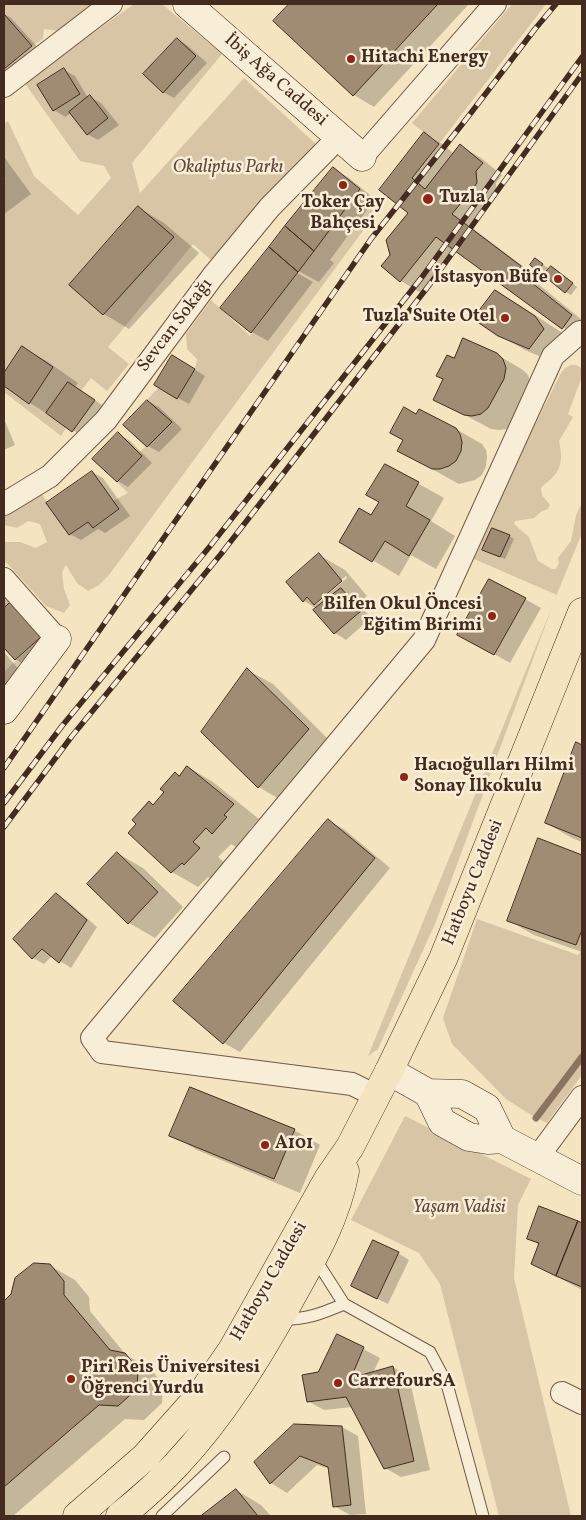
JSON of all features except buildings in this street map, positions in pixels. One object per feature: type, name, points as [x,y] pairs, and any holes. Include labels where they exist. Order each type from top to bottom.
[{"type":"main road","name":"Hatboyu Caddesi","points":[[77,1516],[145,1457],[202,1393],[232,1350],[328,1179],[350,1147],[443,959],[582,612]]},
{"type":"main road","name":"Hatboyu Caddesi","points":[[120,1516],[145,1496],[176,1464],[210,1425],[247,1374],[314,1257],[330,1222],[342,1185],[350,1147]]},
{"type":"street","points":[[4,86],[111,4]]},
{"type":"street","name":"İbiş Ağa Caddesi","points":[[187,4],[362,157]]},
{"type":"street","points":[[362,157],[495,4]]},
{"type":"street","name":"Sevcan Sokağı","points":[[4,504],[50,476],[106,420],[213,276],[270,208],[339,137]]},
{"type":"street","points":[[376,1096],[352,1084],[102,1052],[92,1038],[424,640],[553,356],[580,332],[582,334]]},
{"type":"street","points":[[4,579],[57,639],[4,710]]},
{"type":"street","points":[[389,1071],[428,1093],[442,1122],[468,1137],[488,1140],[502,1139],[582,1181]]},
{"type":"street","points":[[538,1158],[582,1097]]},
{"type":"street","points":[[562,1393],[582,1403]]},
{"type":"lane","points":[[314,1257],[344,1304],[430,1352],[447,1384],[483,1516]]},
{"type":"lane","points":[[280,1319],[295,1320],[318,1315],[344,1304]]},
{"type":"lane","points":[[162,1516],[224,1457]]},
{"type":"green space","points":[[4,4],[96,4],[58,31],[44,29],[43,39],[32,46],[4,14]]},
{"type":"green space","name":"Okaliptus Parkı","points":[[134,4],[162,4],[222,54],[132,163],[140,193],[244,78],[316,144],[211,260],[193,244],[108,347],[129,364],[107,391],[91,378],[81,391],[68,382],[47,413],[66,428],[61,436],[4,392],[4,180],[6,179],[4,176],[4,124],[8,121],[34,176],[78,215],[111,178],[104,166],[80,161],[24,82]]},
{"type":"green space","points":[[512,4],[546,4],[439,144],[412,123]]},
{"type":"green space","points":[[360,189],[382,205],[109,575],[99,585],[88,591],[77,583],[66,565],[62,572],[64,589],[70,605],[64,613],[46,606],[4,560],[4,542],[20,542],[36,548],[47,542],[40,524],[28,521],[17,528],[4,525],[4,517],[41,493],[69,535],[88,522],[94,528],[119,510],[113,501],[128,493],[117,482],[142,456],[139,453],[172,422],[147,400],[159,387],[177,398],[195,369],[197,359],[187,349],[186,334],[211,300],[250,336]]},
{"type":"green space","points":[[576,365],[582,368],[582,376],[568,414],[573,417],[559,441],[560,466],[556,474],[541,488],[542,495],[550,505],[548,509],[542,511],[534,518],[515,521],[514,524],[529,537],[538,561],[552,569],[556,569],[559,563],[558,558],[571,541],[576,515],[582,503],[582,533],[557,595],[474,559],[516,462],[561,373],[565,368]]},
{"type":"green space","points":[[553,604],[435,924],[378,1049],[368,1056]]},
{"type":"green space","points":[[42,636],[47,640],[4,690],[4,672]]},
{"type":"green space","points":[[477,919],[578,955],[582,950],[582,1075],[547,1123],[506,1099],[452,1044],[443,1018]]},
{"type":"green space","name":"Yaşam Vadisi","points":[[405,1116],[531,1179],[518,1205],[514,1278],[571,1516],[499,1516],[440,1284],[419,1253],[351,1220]]},
{"type":"waterway","points":[[536,1118],[582,1057]]},
{"type":"railway","points":[[4,768],[371,239],[556,4]]},
{"type":"railway","points":[[4,803],[62,726],[211,545],[422,277],[582,57]]},
{"type":"railway","points":[[4,827],[72,736],[221,554],[430,284],[582,74]]},
{"type":"place","name":"Hitachi Energy","points":[[351,59]]},
{"type":"place","name":"Toker Çay Bahçesi","points":[[343,185]]},
{"type":"place","name":"Tuzla","points":[[428,199]]},
{"type":"place","name":"İstasyon Büfe","points":[[558,279]]},
{"type":"place","name":"Tuzla Suite Otel","points":[[505,318]]},
{"type":"place","name":"Bilfen Okul Öncesi Eğitim Birimi","points":[[492,616]]},
{"type":"place","name":"Hacıoğulları Hilmi Sonay İlkokulu","points":[[404,777]]},
{"type":"place","name":"A101","points":[[265,1145]]},
{"type":"place","name":"Piri Reis Üniversitesi Öğrenci Yurdu","points":[[71,1379]]},
{"type":"place","name":"CarrefourSA","points":[[338,1383]]}]
